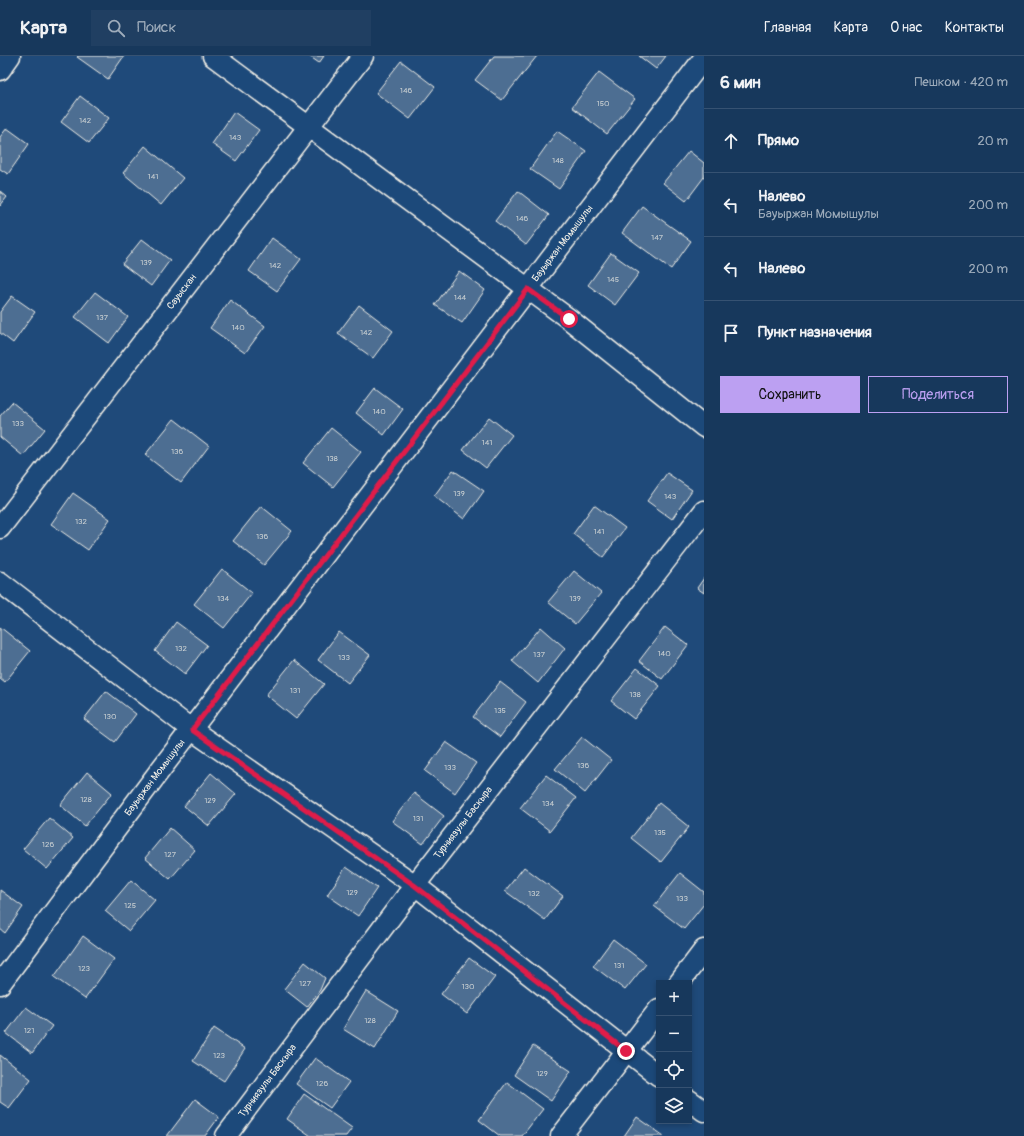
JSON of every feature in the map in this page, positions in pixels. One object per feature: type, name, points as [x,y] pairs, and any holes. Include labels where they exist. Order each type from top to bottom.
[{"type":"street","points":[[0,70],[10,56]]},
{"type":"street","points":[[214,56],[569,319],[704,427]]},
{"type":"street","name":"Сауыскан","points":[[0,528],[363,56]]},
{"type":"street","name":"Бауыржан Момышулы","points":[[0,984],[704,58]]},
{"type":"street","name":"Турниязулы Баскыра","points":[[226,1136],[414,885],[704,511]]},
{"type":"street","points":[[0,582],[192,730],[414,885],[656,1074]]},
{"type":"street","points":[[681,980],[704,950]]},
{"type":"street","points":[[561,1136],[656,1013]]},
{"type":"street","points":[[692,1102],[704,1111]]},
{"type":"building","points":[[124,56],[108,79],[77,57]]},
{"type":"building","points":[[309,56],[324,56],[319,63]]},
{"type":"building","points":[[494,56],[537,56],[502,100],[475,80]]},
{"type":"building","points":[[639,56],[666,56],[656,69]]},
{"type":"building","points":[[401,61],[435,87],[410,119],[376,93]]},
{"type":"building","points":[[599,72],[635,99],[607,134],[572,107]]},
{"type":"building","points":[[80,96],[109,118],[89,143],[61,122]]},
{"type":"building","points":[[234,112],[259,130],[236,161],[212,144]]},
{"type":"building","points":[[7,128],[29,144],[8,174],[0,169],[0,137]]},
{"type":"building","points":[[557,131],[586,151],[559,189],[530,169]]},
{"type":"building","points":[[145,146],[183,178],[161,205],[123,173]]},
{"type":"building","points":[[689,151],[704,163],[704,177],[686,201],[663,183]]},
{"type":"building","points":[[0,191],[7,197],[0,206]]},
{"type":"building","points":[[518,191],[549,215],[526,245],[495,221]]},
{"type":"building","points":[[642,206],[691,241],[671,269],[622,233]]},
{"type":"building","points":[[272,238],[301,259],[277,291],[249,271]]},
{"type":"building","points":[[142,239],[170,260],[151,286],[122,264]]},
{"type":"building","points":[[611,253],[639,273],[615,305],[588,285]]},
{"type":"building","points":[[459,271],[485,290],[462,323],[435,305]]},
{"type":"building","points":[[95,292],[128,317],[109,343],[75,317]]},
{"type":"building","points":[[12,296],[35,312],[13,343],[0,333],[0,312]]},
{"type":"building","points":[[230,300],[265,326],[245,353],[210,328]]},
{"type":"building","points":[[359,305],[393,331],[373,358],[338,333]]},
{"type":"building","points":[[375,388],[403,409],[384,435],[356,413]]},
{"type":"building","points":[[12,402],[45,429],[23,456],[0,437],[0,416]]},
{"type":"building","points":[[489,417],[512,435],[486,468],[463,450]]},
{"type":"building","points":[[174,419],[209,446],[181,483],[145,455]]},
{"type":"building","points":[[331,428],[361,452],[333,487],[303,463]]},
{"type":"building","points":[[453,470],[484,491],[464,519],[434,496]]},
{"type":"building","points":[[667,473],[692,490],[672,519],[647,501]]},
{"type":"building","points":[[73,493],[110,519],[88,550],[51,524]]},
{"type":"building","points":[[594,505],[625,528],[603,557],[573,534]]},
{"type":"building","points":[[261,506],[292,531],[264,565],[233,541]]},
{"type":"building","points":[[222,569],[252,593],[224,628],[194,604]]},
{"type":"building","points":[[574,571],[601,593],[575,624],[548,602]]},
{"type":"building","points":[[704,578],[704,593],[697,588]]},
{"type":"building","points":[[176,622],[207,645],[185,674],[155,651]]},
{"type":"building","points":[[0,627],[30,651],[5,682],[0,678]]},
{"type":"building","points":[[541,627],[565,648],[538,683],[512,661]]},
{"type":"building","points":[[665,627],[688,645],[662,679],[639,661]]},
{"type":"building","points":[[339,632],[370,655],[348,683],[318,660]]},
{"type":"building","points":[[294,660],[324,684],[296,719],[266,695]]},
{"type":"building","points":[[637,668],[660,686],[634,719],[611,701]]},
{"type":"building","points":[[500,682],[526,702],[500,737],[473,717]]},
{"type":"building","points":[[106,691],[136,714],[115,742],[84,719]]},
{"type":"building","points":[[582,737],[611,760],[585,793],[555,769]]},
{"type":"building","points":[[446,742],[476,763],[455,793],[425,771]]},
{"type":"building","points":[[87,772],[112,793],[85,826],[60,805]]},
{"type":"building","points":[[211,773],[236,794],[209,826],[184,806]]},
{"type":"building","points":[[546,775],[576,798],[550,831],[520,808]]},
{"type":"building","points":[[414,793],[444,816],[423,844],[392,821]]},
{"type":"building","points":[[659,803],[689,827],[661,862],[631,838]]},
{"type":"building","points":[[49,818],[73,838],[47,869],[23,849]]},
{"type":"building","points":[[170,828],[195,850],[170,879],[145,858]]},
{"type":"building","points":[[346,867],[377,888],[358,916],[327,895]]},
{"type":"building","points":[[524,867],[563,896],[545,920],[505,891]]},
{"type":"building","points":[[680,873],[704,892],[704,904],[684,929],[654,906]]},
{"type":"building","points":[[131,880],[155,900],[129,931],[105,911]]},
{"type":"building","points":[[0,890],[23,907],[5,933],[0,929]]},
{"type":"building","points":[[83,936],[114,959],[85,999],[54,977]]},
{"type":"building","points":[[613,939],[646,964],[625,990],[593,966]]},
{"type":"building","points":[[469,958],[495,977],[467,1014],[441,994]]},
{"type":"building","points":[[305,962],[325,978],[320,990],[307,1007],[284,989]]},
{"type":"building","points":[[366,991],[398,1011],[375,1049],[343,1029]]},
{"type":"building","points":[[26,1007],[52,1026],[32,1053],[6,1033]]},
{"type":"building","points":[[214,1028],[245,1049],[224,1081],[193,1061]]},
{"type":"building","points":[[533,1046],[571,1071],[551,1101],[514,1075]]},
{"type":"building","points":[[0,1055],[31,1079],[9,1108],[0,1102]]},
{"type":"building","points":[[315,1058],[349,1082],[330,1108],[296,1084]]},
{"type":"building","points":[[507,1082],[543,1109],[522,1136],[500,1136],[479,1120]]},
{"type":"building","points":[[304,1094],[352,1128],[346,1136],[311,1136],[287,1119]]},
{"type":"building","points":[[195,1099],[219,1117],[205,1136],[167,1136]]},
{"type":"building","points":[[637,1117],[664,1136],[624,1136]]},
{"type":"route","points":[[569,319],[528,289],[192,730],[414,885],[626,1051]]}]
